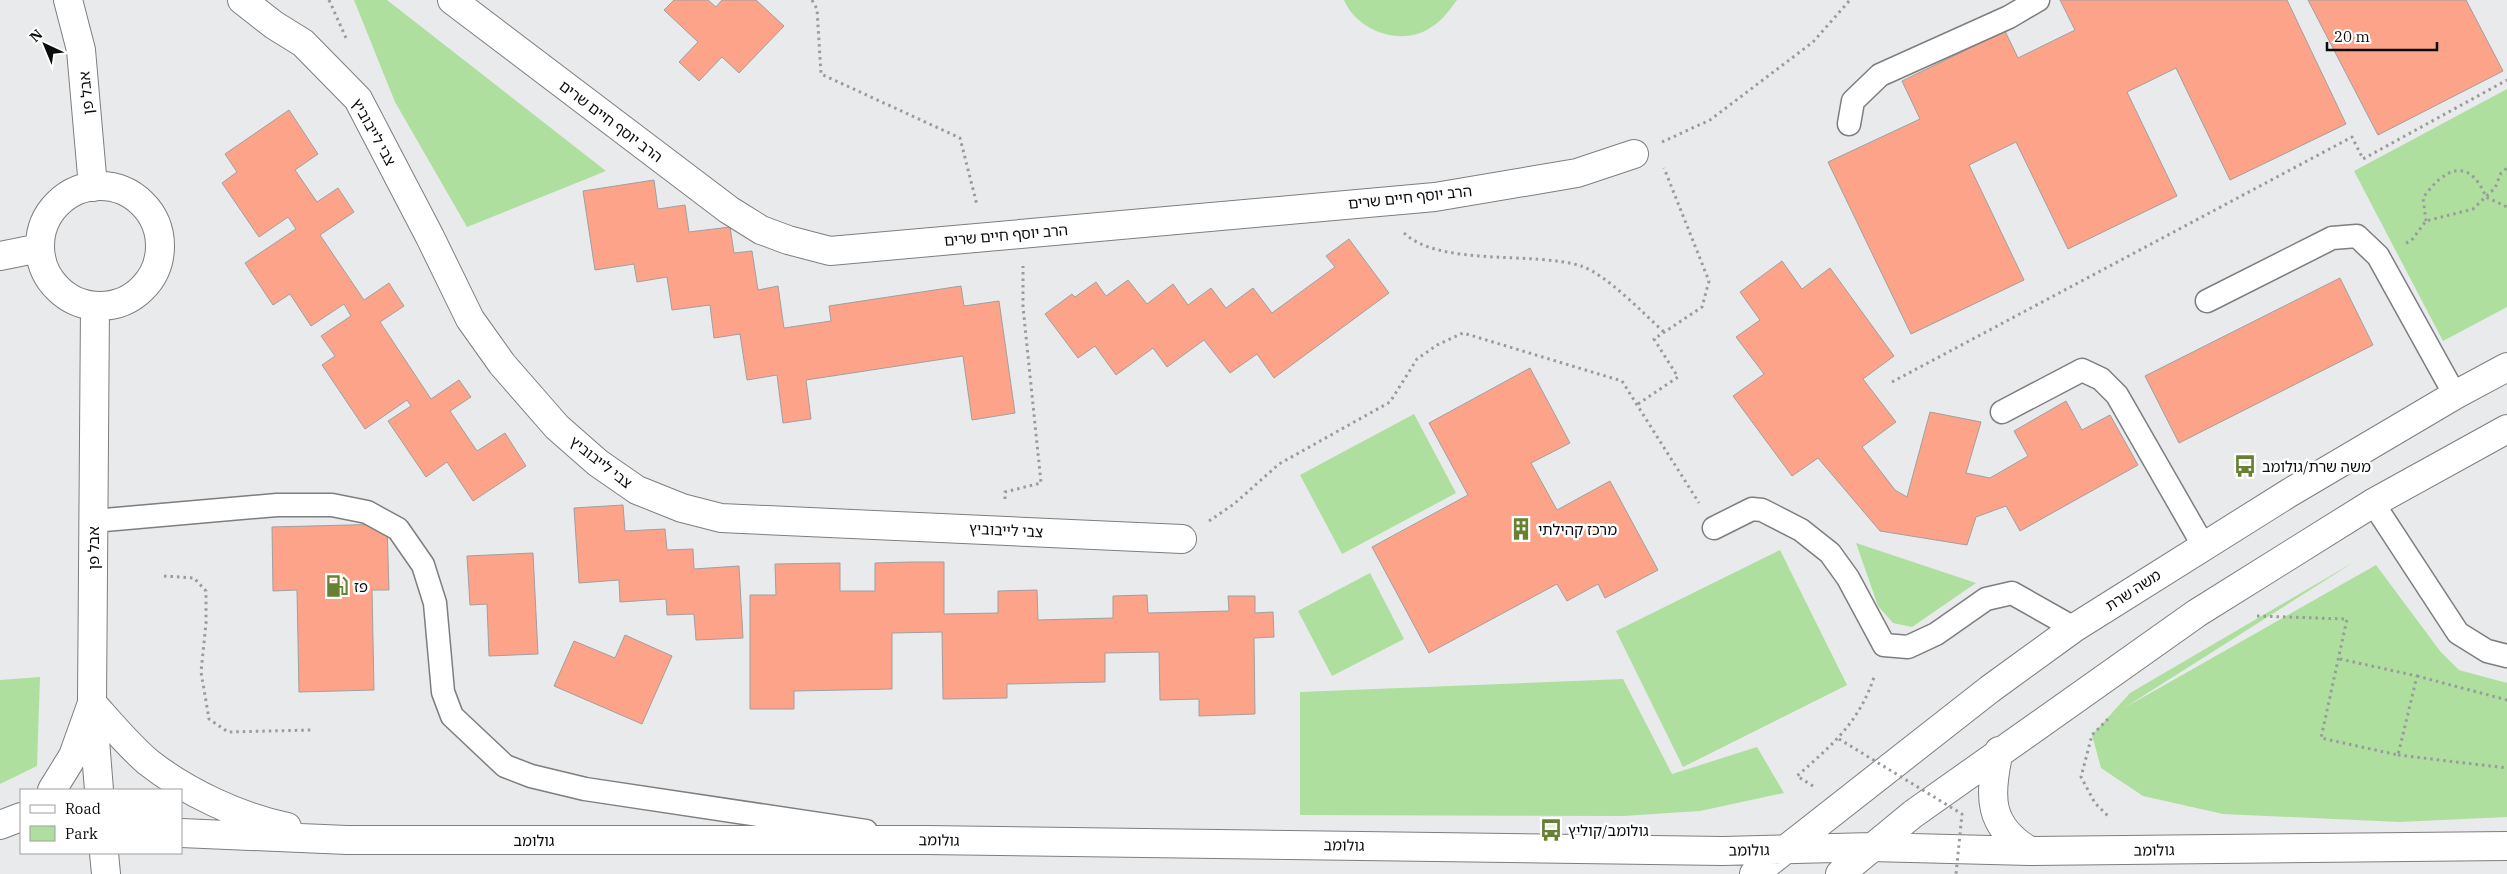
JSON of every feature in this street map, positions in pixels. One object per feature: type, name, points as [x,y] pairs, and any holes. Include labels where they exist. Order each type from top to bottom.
[{"type":"street","name":"אבל פן","points":[[68,0],[81,50],[92,187]]},
{"type":"street","name":"צבי לייבוביץ","points":[[242,0],[274,25],[303,43],[358,99],[426,229],[470,319],[497,357],[557,427],[598,463],[637,490],[682,508],[721,518],[1182,539]]},
{"type":"street","name":"הרב יוסף חיים שרים","points":[[452,0],[729,210],[760,230],[830,251],[1436,197],[1577,173],[1645,149]]},
{"type":"street","points":[[92,187],[118,188],[137,198],[151,213],[159,232],[161,253],[155,273],[142,290],[125,302],[105,307],[83,305],[66,297],[52,284],[43,267],[40,248],[42,229],[51,212],[64,198],[81,189],[92,187]]},
{"type":"street","points":[[0,256],[40,248]]},
{"type":"street","name":"אבל פן","points":[[95,306],[92,703],[100,789]]},
{"type":"street","name":"משה שרת","points":[[1754,874],[1990,689],[2074,628],[2203,545],[2455,395],[2507,367]]},
{"type":"street","points":[[1840,874],[1871,847],[1999,751],[2197,613],[2373,504],[2507,429]]},
{"type":"street","points":[[53,789],[74,756],[92,703]]},
{"type":"street","points":[[92,703],[120,735],[149,762],[188,788],[237,812],[283,826],[347,840]]},
{"type":"street","points":[[1999,751],[1994,774],[1993,794],[1996,813],[2002,827],[2013,842],[2030,852]]},
{"type":"street","points":[[0,825],[20,817]]},
{"type":"street","points":[[0,825],[20,826]]},
{"type":"street","name":"גולומב","points":[[182,833],[347,840],[926,840],[1723,851],[1871,847],[2030,852],[2507,846]]},
{"type":"street","points":[[104,854],[106,874]]},
{"type":"lane","points":[[1849,124],[1852,101],[1880,75],[2010,17],[2038,0]]},
{"type":"lane","points":[[2207,301],[2332,238],[2357,236],[2378,256],[2455,395]]},
{"type":"lane","points":[[2002,412],[2082,370],[2101,379],[2116,395],[2203,545]]},
{"type":"lane","points":[[93,521],[277,504],[332,505],[367,512],[398,528],[423,565],[435,603],[443,692],[452,716],[504,766],[531,776],[585,789],[926,840]]},
{"type":"lane","points":[[2373,504],[2458,633],[2487,652],[2507,656]]},
{"type":"lane","points":[[1714,528],[1752,508],[1762,510],[1802,530],[1830,553],[1848,578],[1884,645],[1908,647],[1936,634],[1986,599],[2012,593],[2074,628]]},
{"type":"path","points":[[812,0],[817,9],[821,74],[960,138],[984,237]]},
{"type":"path","points":[[1638,404],[1678,377],[1654,339],[1702,307],[1709,281],[1645,149],[1710,120],[1813,42],[1850,0]]},
{"type":"path","points":[[1892,382],[2352,137],[2363,159],[2507,80]]},
{"type":"path","points":[[2378,256],[2411,241],[2426,221],[2473,209],[2495,188],[2501,173],[2507,168]]},
{"type":"path","points":[[2426,221],[2424,198],[2436,180],[2450,172],[2466,172],[2479,181],[2486,197],[2507,207]]},
{"type":"path","points":[[1374,202],[1409,238],[1438,249],[1475,255],[1567,262],[1584,267],[1601,277],[1664,332]]},
{"type":"path","points":[[1006,492],[1041,483],[1023,307],[1023,233]]},
{"type":"path","points":[[1182,539],[1234,504],[1278,464],[1390,402],[1417,358],[1437,344],[1463,333],[1622,381],[1714,528]]},
{"type":"path","points":[[164,576],[194,578],[206,591],[206,623],[201,672],[209,719],[228,732],[311,730]]},
{"type":"path","points":[[2261,611],[2253,616],[2347,619],[2340,659],[2321,738],[2398,756],[2507,768]]},
{"type":"path","points":[[1842,804],[1796,776],[1839,739],[1867,698],[1884,645]]},
{"type":"path","points":[[2340,659],[2417,676],[2507,700]]},
{"type":"path","points":[[2398,756],[2417,676]]},
{"type":"path","points":[[2111,716],[2092,735],[2081,777],[2095,803],[2111,819]]},
{"type":"path","points":[[1839,739],[1962,814],[1956,874]]},
{"type":"green space","points":[[354,0],[387,0],[606,171],[467,227],[395,102]]},
{"type":"green space","points":[[1344,0],[1457,0],[1445,16],[1430,28],[1419,34],[1393,36],[1381,33],[1359,20],[1350,11]]},
{"type":"green space","points":[[2507,89],[2507,307],[2443,341],[2354,171]]},
{"type":"green space","points":[[1414,414],[1456,493],[1342,554],[1300,475]]},
{"type":"green space","points":[[1856,543],[1976,583],[1912,627],[1893,623],[1878,606]]},
{"type":"green space","points":[[1780,550],[1847,685],[1683,767],[1616,631]]},
{"type":"green space","points":[[2354,562],[2124,708],[2376,565],[2440,651],[2459,670],[2507,683],[2507,817],[2399,822],[2223,814],[2143,796],[2101,768],[2092,735],[2130,693]]},
{"type":"green space","points":[[1370,573],[1404,639],[1332,676],[1298,611]]},
{"type":"green space","points":[[40,677],[37,766],[0,784],[0,680]]},
{"type":"green space","points":[[1623,679],[1672,774],[1757,747],[1784,793],[1700,811],[1623,816],[1300,815],[1300,692]]},
{"type":"building","points":[[674,0],[708,0],[716,7],[722,0],[756,0],[784,26],[739,73],[722,57],[699,81],[679,62],[698,42],[664,10]]},
{"type":"building","points":[[2060,0],[2287,0],[2346,124],[2230,180],[2176,68],[2127,92],[2177,196],[2068,249],[2016,142],[1969,165],[2024,280],[1911,334],[1828,162],[1920,119],[1902,81],[2005,31],[2018,58],[2075,30]]},
{"type":"building","points":[[2308,0],[2466,0],[2503,71],[2378,135]]},
{"type":"building","points":[[289,110],[318,154],[295,170],[317,202],[338,188],[354,212],[320,235],[364,300],[389,283],[404,306],[380,322],[431,399],[459,380],[471,397],[450,411],[477,451],[505,433],[526,466],[473,501],[447,462],[426,477],[388,421],[411,406],[407,400],[365,429],[322,365],[335,356],[321,336],[351,316],[344,304],[311,326],[290,294],[273,305],[245,263],[296,229],[288,217],[259,237],[222,183],[237,172],[225,154]]},
{"type":"building","points":[[654,180],[658,209],[685,205],[689,232],[730,227],[734,253],[752,251],[758,290],[778,286],[784,328],[831,321],[829,306],[961,286],[964,306],[999,301],[1015,413],[972,420],[963,356],[806,380],[811,419],[783,423],[777,375],[747,380],[740,334],[714,338],[710,305],[672,310],[667,277],[637,282],[634,264],[595,270],[583,191]]},
{"type":"building","points":[[1349,239],[1389,293],[1274,378],[1257,354],[1230,373],[1204,340],[1167,367],[1153,348],[1116,375],[1095,346],[1078,358],[1045,314],[1072,294],[1075,297],[1096,282],[1106,296],[1128,280],[1147,304],[1173,284],[1188,305],[1211,288],[1226,308],[1253,288],[1272,313],[1335,267],[1326,256]]},
{"type":"building","points":[[1782,261],[1802,289],[1830,268],[1894,356],[1863,379],[1896,422],[1862,447],[1895,490],[1907,497],[1930,412],[1981,422],[1966,473],[1990,478],[2028,456],[2014,431],[2066,401],[2082,430],[2110,415],[2138,465],[2020,531],[2006,506],[1976,517],[1967,545],[1880,531],[1818,458],[1792,476],[1733,396],[1764,374],[1736,337],[1760,320],[1740,292]]},
{"type":"building","points":[[2340,278],[2373,345],[2179,443],[2145,376]]},
{"type":"building","name":"מרכז קהילתי","points":[[1530,368],[1570,443],[1531,463],[1557,510],[1610,481],[1658,570],[1605,598],[1598,584],[1567,601],[1557,584],[1429,653],[1372,547],[1468,495],[1429,423]]},
{"type":"building","points":[[623,505],[625,531],[665,529],[667,550],[693,549],[694,569],[739,566],[743,638],[696,640],[694,614],[667,615],[666,599],[620,602],[619,580],[579,583],[574,508]]},
{"type":"building","points":[[387,524],[389,590],[372,590],[374,690],[299,692],[297,590],[273,591],[272,527]]},
{"type":"building","points":[[533,553],[538,654],[489,656],[487,604],[470,605],[467,556]]},
{"type":"building","points":[[944,562],[944,614],[998,613],[998,591],[1037,590],[1038,620],[1113,618],[1113,596],[1147,595],[1148,613],[1229,611],[1228,596],[1255,596],[1255,613],[1273,612],[1274,637],[1254,638],[1255,714],[1199,716],[1199,699],[1160,700],[1159,652],[1105,653],[1105,682],[1007,684],[1007,698],[943,699],[942,632],[892,633],[892,689],[794,691],[794,709],[750,709],[750,595],[776,595],[775,564],[840,563],[840,591],[875,591],[875,563]]},
{"type":"building","points":[[625,635],[672,656],[642,724],[554,686],[574,641],[615,658]]},
{"type":"place","name":"משה שרת/גולומב","points":[[2245,466]]},
{"type":"place","name":"מרכז קהילתי","points":[[1521,529]]},
{"type":"place","name":"פז","points":[[337,586]]},
{"type":"place","name":"גולומב/קוליץ","points":[[1551,830]]}]
